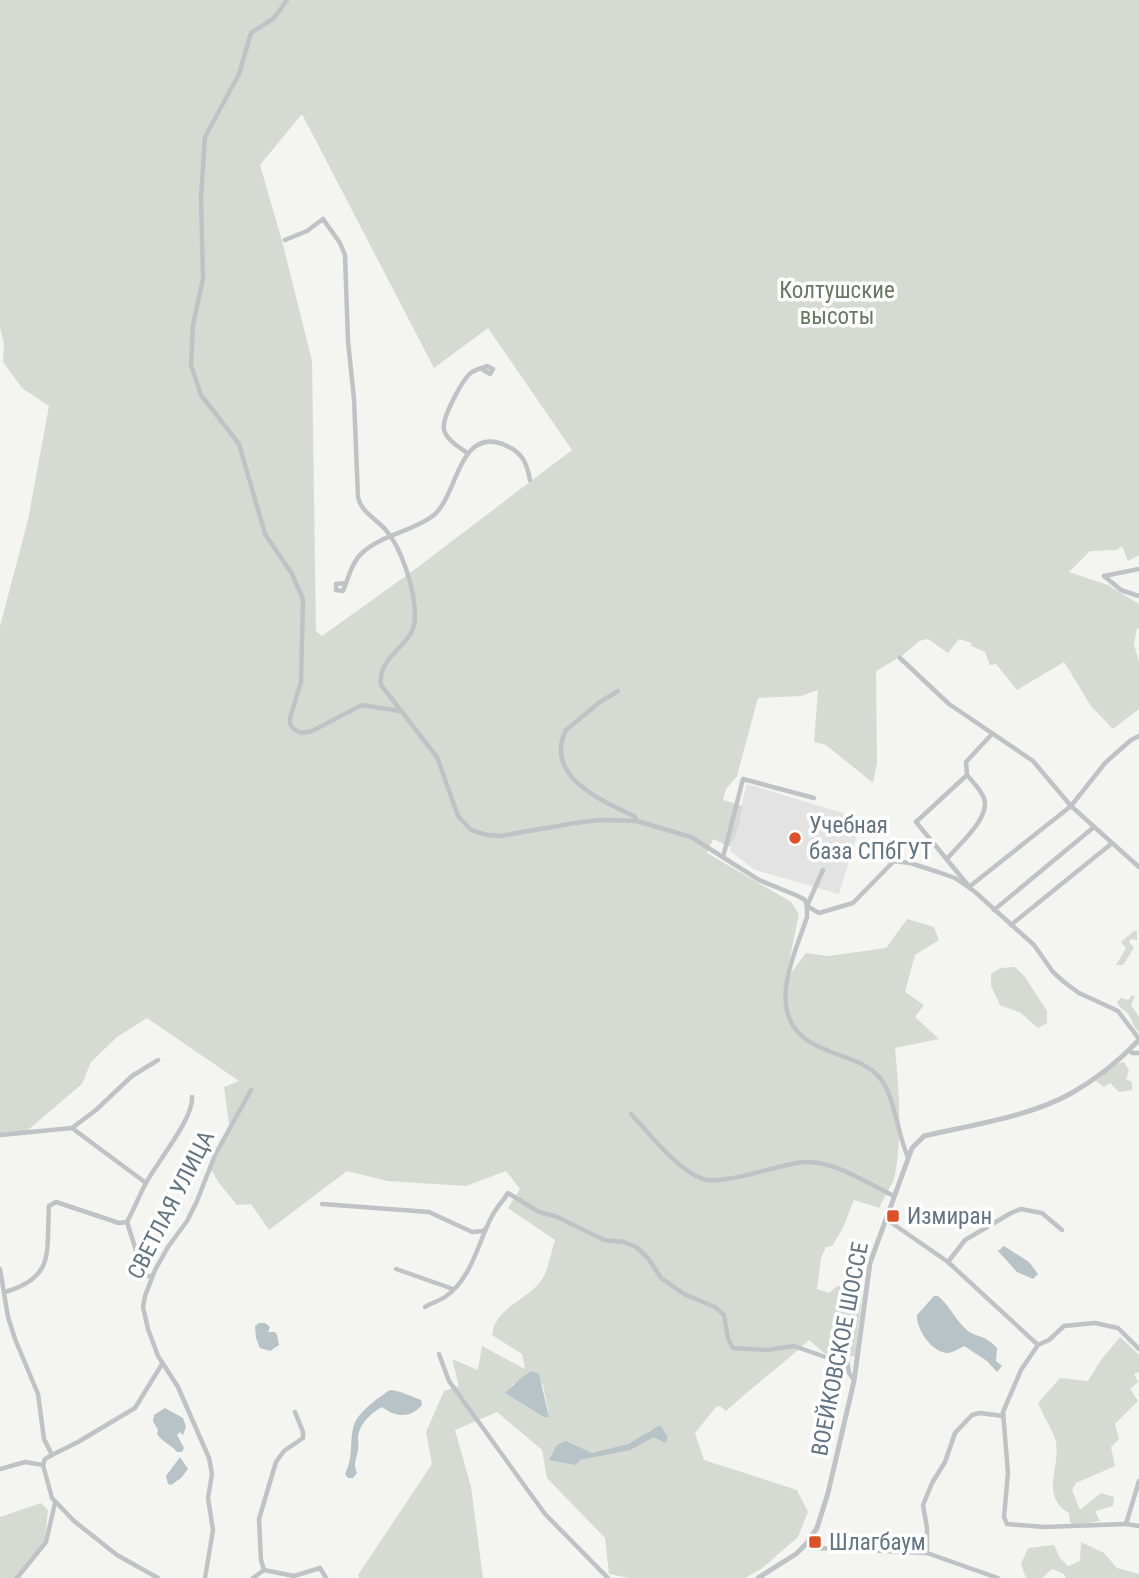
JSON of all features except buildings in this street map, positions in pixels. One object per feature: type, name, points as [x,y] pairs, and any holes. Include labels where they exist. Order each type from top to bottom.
[{"type":"street","points":[[287,0],[274,18],[251,33],[239,74],[205,136],[201,196],[203,279],[193,325],[191,365],[201,394],[239,444],[265,534],[292,574],[303,599],[302,674],[290,724],[301,733],[312,732],[362,705],[400,711]]},
{"type":"street","points":[[285,240],[307,231],[323,219],[345,255],[359,505],[391,537],[408,575],[416,618],[414,631],[391,655],[380,674],[381,685],[437,757],[463,823],[477,833],[500,836],[599,820],[637,821],[691,837],[759,880],[805,900],[807,916],[785,991],[788,1016],[805,1040],[867,1066],[878,1076],[888,1095],[908,1157]]},
{"type":"street","points":[[467,453],[447,437],[443,427],[465,380],[473,372],[482,369]]},
{"type":"street","points":[[346,583],[362,552],[437,513],[467,453],[486,443],[506,445],[522,456],[527,464],[530,480]]},
{"type":"street","points":[[1139,569],[1104,576],[1121,590],[1139,596]]},
{"type":"street","points":[[900,658],[949,705],[1033,761],[1071,806],[1139,867]]},
{"type":"street","points":[[618,691],[566,730],[563,755],[573,780],[594,795],[634,816],[637,821]]},
{"type":"street","points":[[947,859],[977,825],[986,807],[984,796],[967,775],[966,762],[992,734]]},
{"type":"street","points":[[970,887],[1071,806],[1105,763],[1139,736]]},
{"type":"street","points":[[967,775],[916,822],[970,887],[1034,945],[1053,972],[1079,993],[1118,1011],[1139,1040]]},
{"type":"street","points":[[723,857],[743,779],[814,798]]},
{"type":"street","points":[[994,909],[1094,827]]},
{"type":"street","points":[[1012,925],[1111,844]]},
{"type":"street","points":[[807,906],[819,913],[853,903],[894,861],[938,872],[970,887]]},
{"type":"street","points":[[807,906],[823,870]]},
{"type":"street","name":"ВОЕЙКОВСКОЕ ШОССЕ","points":[[758,1578],[796,1554],[817,1528],[828,1493],[854,1381],[870,1263],[908,1157],[917,1141],[924,1136],[1042,1106],[1070,1094],[1094,1079],[1139,1040]]},
{"type":"street","points":[[1129,1051],[1139,1053]]},
{"type":"street","points":[[0,1135],[72,1128],[96,1110],[132,1076],[158,1060]]},
{"type":"street","name":"СВЕТЛАЯ УЛИЦА","points":[[205,1578],[213,1530],[208,1498],[212,1474],[209,1458],[178,1387],[162,1364],[148,1329],[145,1296],[152,1276],[192,1211],[215,1155],[251,1090]]},
{"type":"street","points":[[152,1276],[144,1276],[127,1222],[146,1183],[185,1121],[192,1097]]},
{"type":"street","points":[[631,1114],[679,1163],[704,1180],[736,1178],[806,1162],[832,1167],[894,1196]]},
{"type":"street","points":[[72,1128],[146,1183]]},
{"type":"street","points":[[425,1307],[446,1296],[453,1289],[478,1252],[494,1212],[508,1194],[539,1212],[555,1216],[604,1240],[624,1242],[636,1247],[670,1285],[715,1307],[724,1315],[727,1339],[733,1348],[767,1350],[794,1346],[807,1349],[828,1358],[847,1360],[849,1373],[854,1381]]},
{"type":"street","points":[[5,1292],[28,1284],[45,1264],[49,1206],[56,1202],[119,1223],[127,1222]]},
{"type":"street","points":[[322,1204],[429,1212],[472,1232],[483,1231],[486,1227]]},
{"type":"street","points":[[948,1262],[965,1240],[1021,1209],[1042,1213],[1062,1230]]},
{"type":"street","points":[[886,1219],[948,1262],[1038,1345]]},
{"type":"street","points":[[0,1269],[8,1317],[38,1394],[44,1439],[52,1455]]},
{"type":"street","points":[[396,1269],[453,1289]]},
{"type":"street","points":[[0,1318],[8,1317]]},
{"type":"street","points":[[1139,1349],[1118,1328],[1095,1323],[1064,1326],[1049,1340],[1038,1345],[1021,1370],[1003,1416],[1008,1473],[1004,1517],[1007,1524],[1044,1527],[1126,1524],[1139,1526]]},
{"type":"street","points":[[439,1354],[449,1381],[545,1514],[608,1578]]},
{"type":"street","points":[[159,1578],[107,1548],[74,1521],[55,1502],[48,1490],[43,1465],[52,1455],[135,1408],[162,1364]]},
{"type":"street","points":[[264,1570],[259,1519],[276,1462],[285,1451],[303,1438],[295,1412]]},
{"type":"street","points":[[927,1553],[923,1505],[945,1462],[955,1433],[972,1415],[979,1413],[1003,1416]]},
{"type":"street","points":[[0,1469],[25,1462],[43,1465]]},
{"type":"street","points":[[1126,1524],[1139,1482]]},
{"type":"street","points":[[18,1578],[46,1542],[55,1502]]},
{"type":"street","points":[[807,1543],[817,1548],[927,1553],[998,1578]]},
{"type":"street","points":[[253,1578],[264,1570],[294,1576],[320,1568],[326,1578]]},
{"type":"shaded area","name":"Учебная база СПбГУТ","points":[[747,784],[862,819],[839,894],[755,870],[730,851]]},
{"type":"shaded area","points":[[1004,1246],[1029,1262],[1038,1274],[1033,1279],[1017,1272],[998,1251]]},
{"type":"shaded area","points":[[934,1296],[942,1300],[968,1331],[988,1340],[997,1348],[996,1361],[1002,1366],[997,1372],[987,1361],[964,1346],[950,1353],[942,1352],[926,1339],[919,1327],[917,1315]]},
{"type":"shaded area","points":[[265,1323],[270,1327],[268,1332],[275,1332],[277,1335],[279,1345],[270,1351],[260,1348],[256,1338],[255,1326]]},
{"type":"shaded area","points":[[532,1371],[539,1374],[549,1417],[544,1417],[505,1393]]},
{"type":"shaded area","points":[[390,1390],[421,1400],[422,1405],[413,1413],[402,1415],[382,1407],[370,1416],[359,1434],[355,1464],[357,1473],[353,1478],[348,1478],[345,1474],[356,1420],[364,1410]]},
{"type":"shaded area","points":[[165,1408],[183,1418],[186,1427],[183,1435],[180,1432],[177,1435],[184,1448],[182,1452],[177,1452],[157,1434],[154,1415]]},
{"type":"shaded area","points":[[660,1425],[668,1437],[665,1443],[654,1437],[631,1450],[580,1460],[575,1465],[549,1460],[557,1445],[566,1441],[592,1453],[628,1444]]},
{"type":"shaded area","points":[[180,1457],[188,1469],[181,1478],[171,1485],[168,1484],[166,1476]]},
{"type":"green space","name":"Колтушские высоты","points":[[0,0],[1139,0],[1139,555],[1128,561],[1122,546],[1117,550],[1090,551],[1069,572],[1108,585],[1139,604],[1139,628],[1134,644],[1139,662],[1139,709],[1113,729],[1091,706],[1064,662],[1017,690],[996,664],[990,665],[985,652],[971,646],[972,643],[959,639],[948,653],[928,639],[919,641],[903,655],[876,671],[877,763],[873,783],[826,745],[814,742],[818,690],[801,696],[758,698],[737,776],[726,789],[723,800],[743,806],[738,828],[730,847],[713,839],[707,853],[791,902],[799,914],[785,981],[806,953],[828,956],[886,948],[907,919],[934,927],[939,940],[915,955],[905,992],[924,1005],[915,1017],[939,1039],[895,1048],[899,1131],[894,1179],[879,1208],[854,1200],[842,1230],[832,1246],[826,1247],[821,1258],[817,1289],[829,1293],[837,1286],[855,1285],[862,1295],[855,1356],[830,1358],[809,1340],[726,1411],[720,1406],[716,1407],[695,1433],[704,1460],[797,1490],[808,1512],[798,1537],[761,1569],[745,1578],[629,1578],[609,1574],[605,1538],[547,1478],[542,1450],[497,1412],[455,1430],[471,1487],[483,1578],[359,1578],[358,1575],[432,1464],[426,1432],[444,1391],[459,1386],[452,1359],[478,1370],[482,1346],[525,1369],[522,1354],[492,1335],[494,1326],[505,1311],[534,1289],[543,1278],[555,1240],[508,1208],[520,1189],[506,1171],[466,1186],[388,1181],[347,1171],[269,1230],[251,1204],[237,1205],[209,1166],[228,1131],[224,1087],[239,1081],[147,1018],[117,1037],[91,1062],[82,1084],[22,1135],[0,1137],[0,626],[28,520],[49,406],[22,388],[3,362],[4,343],[0,328]],"holes":[[[302,114],[434,368],[488,328],[572,450],[322,636],[316,631],[312,361],[260,165]],[[532,1371],[543,1385],[549,1416],[511,1386]],[[651,1429],[654,1437],[631,1450],[580,1460],[585,1452],[610,1450]]]},
{"type":"green space","points":[[1137,931],[1137,940],[1131,939],[1129,942],[1134,948],[1123,965],[1116,965],[1126,948],[1121,942]]},
{"type":"green space","points":[[1015,967],[1025,977],[1047,1011],[1047,1023],[1038,1028],[1021,1013],[1000,1005],[991,986],[991,974],[1001,968]]},
{"type":"green space","points":[[1132,995],[1135,997],[1131,1005],[1139,1017],[1139,1032],[1117,1002],[1121,998],[1128,1000]]},
{"type":"green space","points":[[1124,1062],[1129,1070],[1126,1079],[1132,1082],[1132,1090],[1119,1092],[1110,1083],[1104,1087],[1096,1081],[1115,1064]]},
{"type":"green space","points":[[1120,1337],[1139,1355],[1139,1372],[1134,1374],[1138,1382],[1130,1389],[1138,1401],[1115,1424],[1119,1439],[1111,1447],[1115,1466],[1076,1483],[1072,1490],[1080,1510],[1101,1493],[1114,1497],[1113,1506],[1095,1511],[1100,1521],[1075,1525],[1070,1522],[1069,1513],[1055,1497],[1053,1479],[1057,1449],[1038,1403],[1060,1378],[1088,1381]]},
{"type":"green space","points":[[41,1503],[48,1510],[45,1539],[18,1578],[0,1578],[0,1517]]},
{"type":"green space","points":[[1081,1542],[1104,1553],[1117,1568],[1139,1574],[1139,1578],[1066,1578],[1064,1574],[1052,1569],[1042,1578],[1026,1578],[1021,1564],[1028,1548],[1054,1545],[1060,1558],[1068,1566],[1080,1561]]},
{"type":"place","name":"Учебная база СПбГУТ","points":[[795,838]]},
{"type":"place","name":"Измиран","points":[[893,1216]]},
{"type":"place","name":"Шлагбаум","points":[[815,1542]]}]
